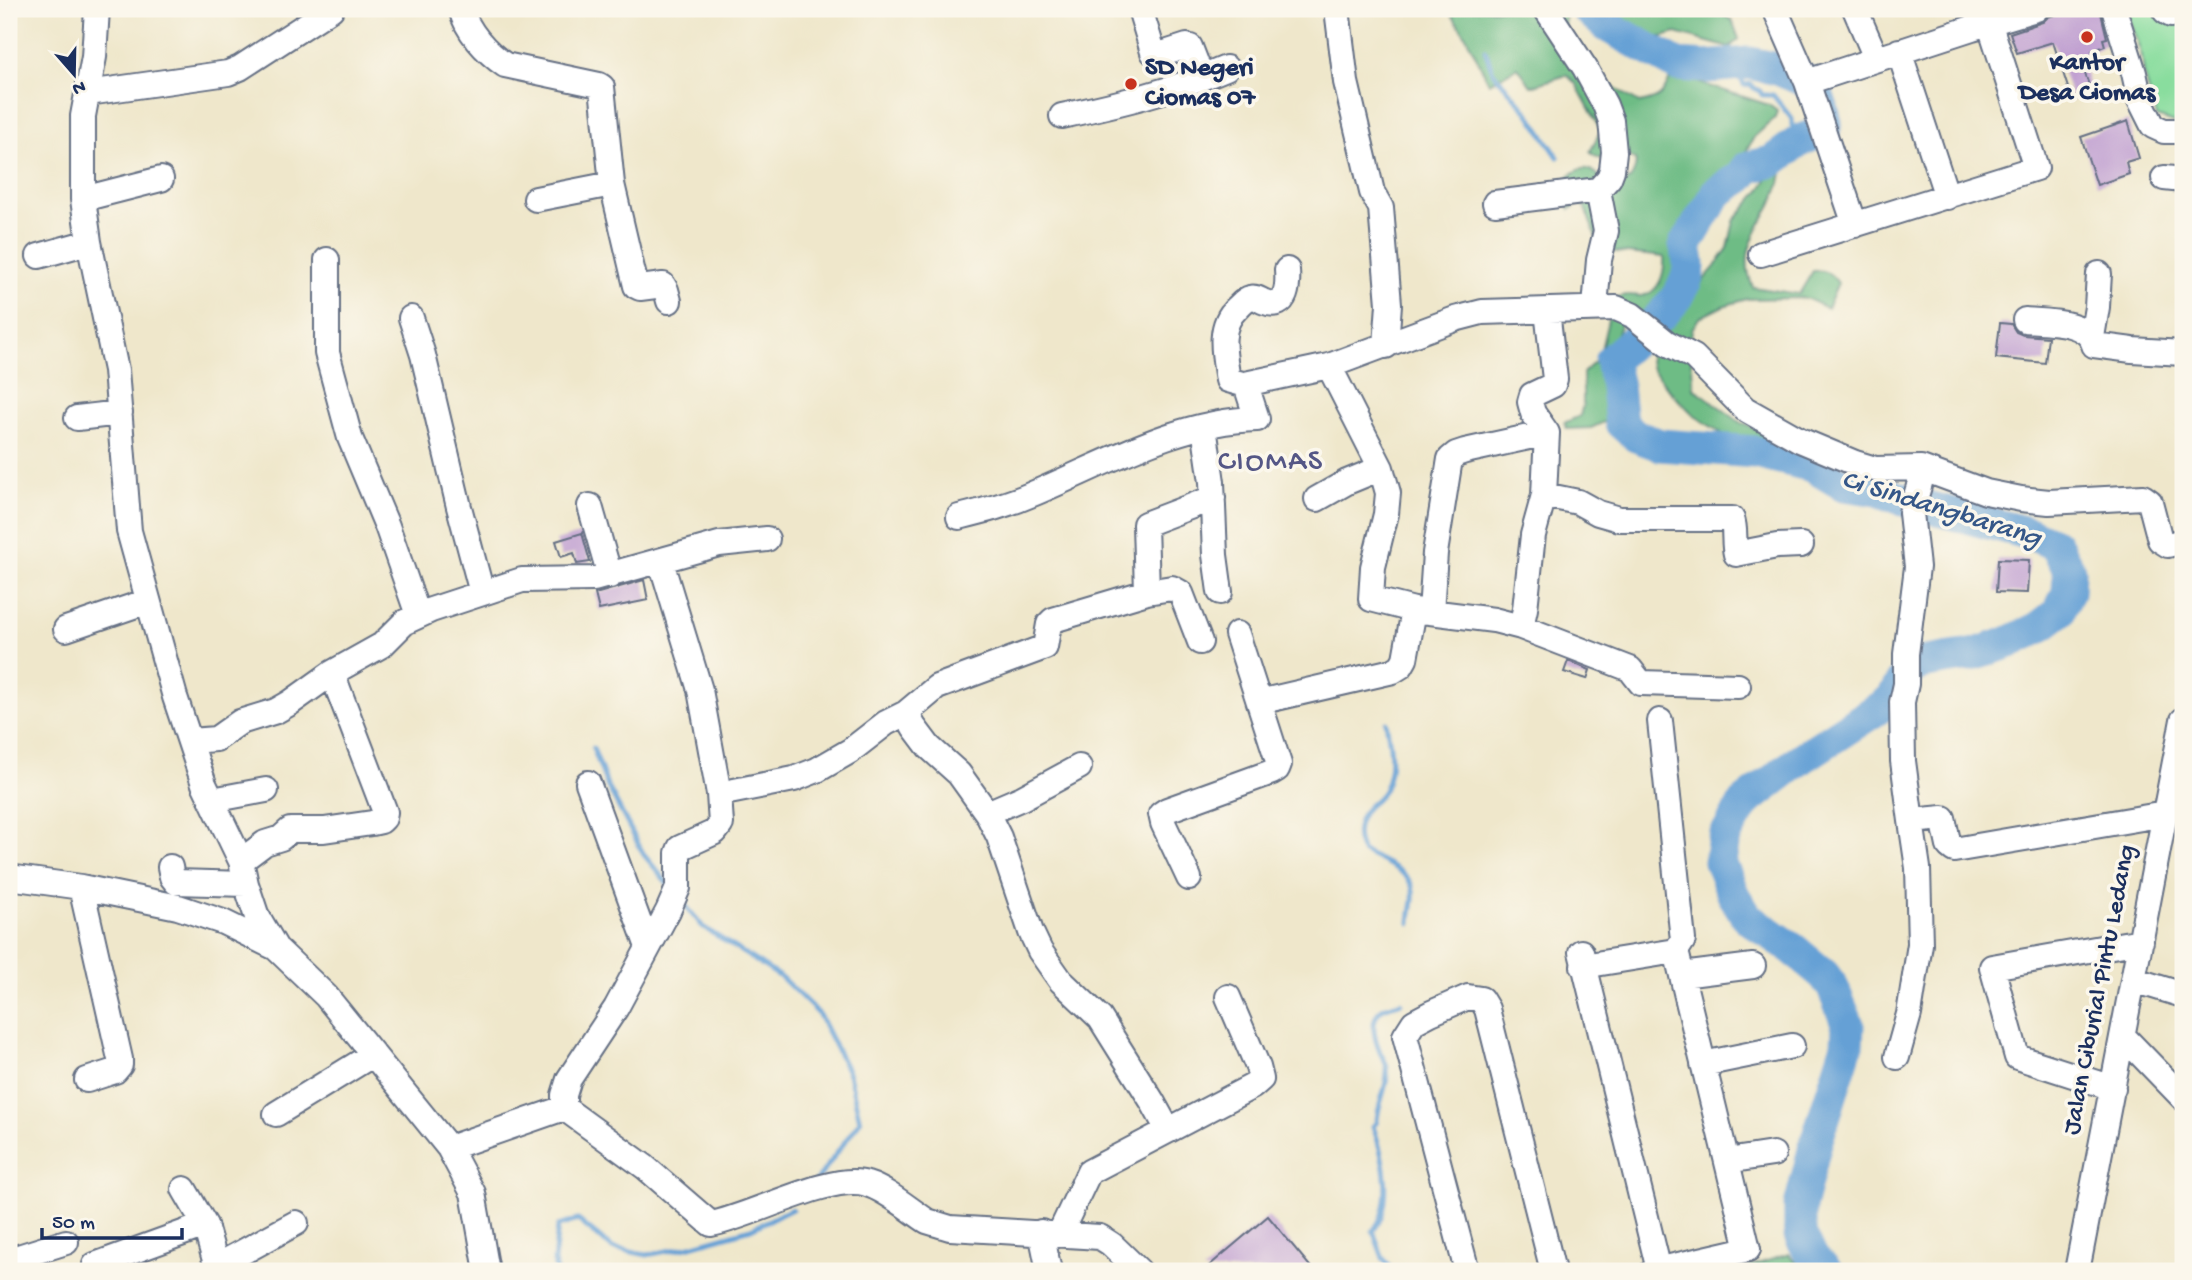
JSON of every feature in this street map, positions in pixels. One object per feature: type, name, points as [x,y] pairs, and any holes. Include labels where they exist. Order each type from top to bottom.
[{"type":"street","points":[[97,9],[94,57],[83,116],[83,199],[89,242],[113,351],[129,531],[204,785],[243,873],[256,914],[276,948]]},
{"type":"street","points":[[88,93],[228,73],[331,9]]},
{"type":"street","points":[[461,9],[469,28],[505,65],[601,87],[612,184],[636,285],[640,288],[663,285],[669,301]]},
{"type":"street","points":[[1140,9],[1156,55],[1190,47],[1202,78]]},
{"type":"street","points":[[1337,9],[1346,82],[1372,192],[1381,208],[1389,304],[1386,346]]},
{"type":"street","points":[[1495,202],[1598,190],[1609,178],[1612,170],[1614,152],[1611,121],[1605,105],[1585,68],[1546,9]]},
{"type":"street","points":[[1775,9],[1807,82],[1855,225]]},
{"type":"street","points":[[1855,9],[1888,55],[1947,197]]},
{"type":"street","points":[[1807,82],[1888,55],[1974,19],[2036,9]]},
{"type":"street","points":[[2114,9],[2140,100],[2153,126],[2164,131],[2183,131]]},
{"type":"street","points":[[2164,9],[2171,15],[2183,11]]},
{"type":"street","points":[[1761,254],[2036,168],[1974,19]]},
{"type":"street","points":[[1062,116],[1104,107],[1202,78],[1226,68]]},
{"type":"street","points":[[83,199],[162,178]]},
{"type":"street","points":[[536,199],[612,184]]},
{"type":"street","points":[[1595,307],[1598,260],[1606,231],[1598,190]]},
{"type":"street","points":[[39,256],[89,242]]},
{"type":"street","points":[[327,260],[327,353],[350,438],[387,526],[418,615]]},
{"type":"street","points":[[1287,270],[1288,287],[1279,302],[1248,299],[1236,308],[1225,322],[1223,329],[1229,381],[1245,384],[1329,366],[1455,319],[1482,312],[1616,307],[1632,315],[1667,343],[1693,357],[1745,409],[1800,440],[1855,463],[1875,469],[1924,469],[1976,489],[2021,499],[2049,502],[2143,497],[2150,502],[2160,540],[2168,545],[2183,541]]},
{"type":"street","points":[[2099,274],[2092,337],[2094,345],[2183,353]]},
{"type":"street","points":[[1521,627],[1533,535],[1544,495],[1547,433],[1533,413],[1530,402],[1532,395],[1553,385],[1555,379],[1547,311]]},
{"type":"street","points":[[411,318],[423,355],[482,593]]},
{"type":"street","points":[[2025,320],[2082,328],[2092,337]]},
{"type":"street","points":[[1329,366],[1381,468],[1388,493],[1386,514],[1373,567],[1371,599],[1422,611],[1494,620],[1521,627],[1630,669],[1641,683],[1738,686]]},
{"type":"street","points":[[959,517],[1029,496],[1097,464],[1169,437],[1204,427],[1257,419],[1245,384]]},
{"type":"street","points":[[77,418],[120,413]]},
{"type":"street","points":[[1204,427],[1213,498],[1215,555],[1220,592]]},
{"type":"street","points":[[1259,702],[1394,671],[1401,666],[1422,611],[1435,553],[1450,459],[1465,451],[1547,433]]},
{"type":"street","points":[[1317,499],[1347,482],[1381,468]]},
{"type":"street","points":[[1897,1057],[1909,1014],[1920,944],[1919,868],[1903,761],[1902,702],[1917,567],[1913,503],[1924,469]]},
{"type":"street","points":[[1544,495],[1578,502],[1605,517],[1619,519],[1732,519],[1736,554],[1777,546],[1801,545]]},
{"type":"street","points":[[1147,592],[1145,524],[1213,498]]},
{"type":"street","points":[[590,506],[610,576]]},
{"type":"street","points":[[190,741],[216,739],[240,722],[290,703],[332,673],[382,645],[405,622],[418,615],[530,579],[577,580],[610,576],[719,544],[767,539]]},
{"type":"street","points":[[564,1108],[564,1095],[569,1079],[616,1008],[668,911],[678,888],[680,848],[715,832],[721,824],[719,794],[700,690],[661,562]]},
{"type":"street","points":[[719,794],[794,779],[817,770],[850,751],[886,723],[906,713],[937,687],[1045,647],[1049,624],[1053,621],[1147,592],[1172,588],[1181,593],[1200,642]]},
{"type":"street","points":[[66,629],[148,601]]},
{"type":"street","points":[[1189,878],[1161,814],[1277,769],[1278,759],[1237,634]]},
{"type":"street","points":[[170,867],[176,882],[243,873],[265,843],[281,838],[290,830],[324,830],[372,823],[384,818],[385,812],[332,673]]},
{"type":"street","points":[[906,713],[922,738],[959,774],[987,813],[999,837],[1040,951],[1061,981],[1100,1018],[1168,1130]]},
{"type":"street","name":"Jalan Ciburial Pintu Ledang","points":[[2077,1271],[2183,720]]},
{"type":"street","points":[[1660,721],[1683,940],[1679,963],[1748,1249],[1656,1270],[1582,959],[1679,963],[1753,966]]},
{"type":"street","points":[[987,813],[1079,767]]},
{"type":"street","points":[[588,783],[648,947]]},
{"type":"street","points":[[212,800],[266,790]]},
{"type":"street","points":[[1911,821],[1943,818],[1949,846],[1954,850],[2165,814]]},
{"type":"street","points":[[9,877],[81,887],[178,907],[206,915],[276,948],[326,996],[449,1149],[472,1193],[487,1271]]},
{"type":"street","points":[[81,887],[120,1059],[120,1065],[115,1071],[87,1080]]},
{"type":"street","points":[[2113,1087],[2017,1057],[1992,967],[2141,941]]},
{"type":"street","points":[[2134,980],[2183,995]]},
{"type":"street","points":[[1049,1271],[1050,1232],[1089,1172],[1253,1086],[1261,1079],[1228,997]]},
{"type":"street","points":[[1467,1271],[1405,1036],[1414,1022],[1468,997],[1481,999],[1487,1009],[1553,1271]]},
{"type":"street","points":[[2123,1036],[2183,1098]]},
{"type":"street","points":[[1703,1064],[1792,1046]]},
{"type":"street","points":[[276,1114],[372,1055]]},
{"type":"street","points":[[449,1149],[564,1108]]},
{"type":"street","points":[[564,1108],[645,1167],[711,1224],[773,1205],[810,1190],[856,1181],[867,1183],[937,1225],[1093,1235],[1106,1240],[1139,1271]]},
{"type":"street","points":[[1727,1161],[1773,1154]]},
{"type":"street","points":[[184,1189],[205,1225],[217,1268],[296,1223]]},
{"type":"street","points":[[95,1265],[205,1225]]},
{"type":"street","points":[[9,1260],[66,1242]]},
{"type":"green space","points":[[1448,9],[1567,9],[1564,25],[1583,68],[1639,103],[1661,95],[1672,74],[1769,105],[1777,111],[1775,118],[1754,137],[1735,172],[1703,199],[1682,233],[1679,265],[1660,309],[1650,317],[1622,318],[1613,349],[1607,359],[1617,424],[1604,422],[1591,428],[1567,429],[1564,423],[1580,416],[1583,404],[1583,373],[1599,358],[1613,299],[1627,295],[1641,296],[1653,291],[1662,276],[1664,257],[1600,250],[1585,206],[1578,204],[1570,209],[1563,197],[1562,182],[1577,171],[1588,169],[1612,187],[1618,186],[1630,179],[1636,160],[1627,155],[1603,159],[1590,152],[1601,130],[1576,84],[1567,75],[1531,86],[1518,67],[1489,83],[1466,36]]},
{"type":"green space","points":[[1596,9],[1712,9],[1732,20],[1739,39],[1729,48],[1676,33],[1662,37],[1647,36],[1617,23]]},
{"type":"green space","points":[[2126,9],[2155,9],[2183,22],[2183,126],[2157,117],[2144,74],[2142,56]]},
{"type":"green space","points":[[1775,167],[1782,168],[1780,184],[1748,254],[1748,270],[1753,287],[1799,294],[1813,271],[1828,273],[1838,283],[1827,308],[1806,298],[1747,299],[1723,306],[1699,318],[1692,329],[1690,346],[1694,388],[1741,423],[1769,435],[1762,443],[1749,445],[1729,438],[1695,416],[1651,367],[1649,350],[1650,344],[1661,329],[1728,248],[1734,221],[1759,192]]},
{"type":"green space","points":[[1789,1254],[1803,1271],[1736,1271]]},
{"type":"building","points":[[2073,9],[2100,9],[2107,38],[2103,39],[2105,46],[2092,51],[2097,64],[2083,68],[2092,94],[2072,100],[2053,42],[2017,53],[2010,33]]},
{"type":"building","points":[[2128,121],[2139,158],[2126,162],[2129,174],[2097,185],[2081,137]]},
{"type":"building","points":[[2000,323],[2011,324],[2016,332],[2023,335],[2048,337],[2045,363],[1996,358]]},
{"type":"building","points":[[582,533],[590,562],[577,564],[574,553],[561,557],[556,541]]},
{"type":"building","points":[[1998,559],[2029,560],[2027,593],[1996,592]]},
{"type":"building","points":[[644,580],[648,600],[599,610],[595,594]]},
{"type":"building","points":[[1568,661],[1590,670],[1587,679],[1564,672]]},
{"type":"building","points":[[1268,1216],[1314,1271],[1203,1271]]},
{"type":"waterway","name":"Ci Sindangbarang","points":[[1587,9],[1607,26],[1677,65],[1707,67],[1749,63],[1778,69],[1808,82],[1818,96],[1826,123],[1824,131],[1801,140],[1771,162],[1748,167],[1741,177],[1716,193],[1685,244],[1689,266],[1680,292],[1659,318],[1611,360],[1621,423],[1636,436],[1660,445],[1756,452],[1812,466],[1844,485],[1878,490],[1915,504],[2031,534],[2056,545],[2069,570],[2068,592],[2059,612],[2038,628],[2010,642],[1976,654],[1920,663],[1908,672],[1891,700],[1802,758],[1744,803],[1724,838],[1720,862],[1734,896],[1747,917],[1793,949],[1824,975],[1832,986],[1848,1025],[1847,1045],[1815,1146],[1800,1206],[1800,1235],[1814,1260],[1826,1271]]},
{"type":"waterway","points":[[1485,50],[1493,72],[1527,111],[1558,157]]},
{"type":"waterway","points":[[1743,64],[1744,85],[1750,84],[1762,95],[1773,95],[1792,119],[1792,125],[1801,140]]},
{"type":"waterway","points":[[1386,722],[1391,755],[1390,772],[1384,791],[1363,814],[1358,840],[1362,851],[1392,866],[1411,883],[1413,894],[1410,923]]},
{"type":"waterway","points":[[593,748],[607,785],[644,855],[669,885]]},
{"type":"waterway","points":[[682,901],[703,927],[782,978],[818,1013],[849,1074],[860,1121],[817,1180]]},
{"type":"waterway","points":[[1392,1271],[1383,1258],[1373,1231],[1380,1220],[1386,1194],[1384,1166],[1373,1126],[1377,1122],[1387,1074],[1376,1042],[1374,1025],[1381,1010],[1401,1002]]},
{"type":"waterway","points":[[556,1271],[554,1261],[558,1226],[578,1220],[612,1248],[647,1255],[751,1229],[792,1209]]},
{"type":"place","name":"Kantor Desa Ciomas","points":[[2087,37]]},
{"type":"place","name":"SD Negeri Ciomas 07","points":[[1131,84]]},
{"type":"district","name":"CIOMAS","points":[[1271,463]]}]
